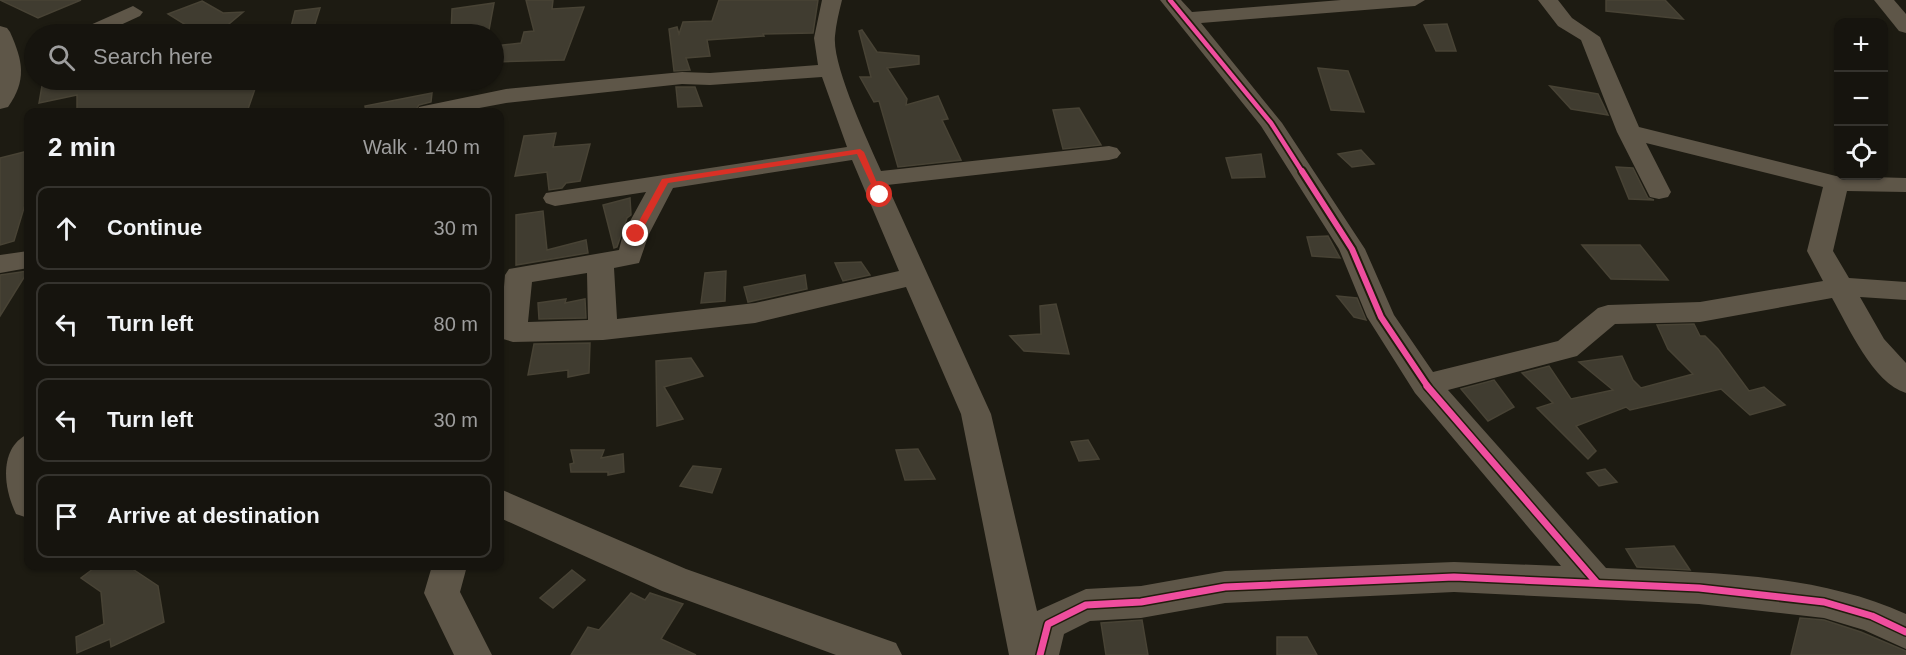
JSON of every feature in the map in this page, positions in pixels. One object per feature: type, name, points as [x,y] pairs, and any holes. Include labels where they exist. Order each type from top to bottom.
[{"type":"street","points":[[832,0],[824,38],[831,70],[860,152],[976,414],[1028,655]]},
{"type":"street","points":[[1178,9],[1415,0]]},
{"type":"street","points":[[1548,0],[1564,22],[1590,37],[1629,132],[1659,192]]},
{"type":"street","points":[[1884,0],[1906,27]]},
{"type":"street","points":[[1178,9],[1271,123],[1352,249],[1381,317],[1426,385],[1597,583]]},
{"type":"street","points":[[107,24],[133,12]]},
{"type":"street","points":[[0,32],[13,62],[12,82],[0,102]]},
{"type":"street","points":[[13,62],[24,58]]},
{"type":"street","points":[[447,108],[506,96],[682,78],[710,79],[831,70]]},
{"type":"street","points":[[1629,132],[1836,183],[1906,185]]},
{"type":"street","points":[[555,198],[860,152]]},
{"type":"street","points":[[872,179],[1109,153]]},
{"type":"street","points":[[664,181],[636,234],[630,258],[519,275],[513,332],[603,330],[755,313],[915,276]]},
{"type":"street","points":[[1836,183],[1820,251],[1873,346],[1906,382]]},
{"type":"street","points":[[0,264],[24,261]]},
{"type":"street","points":[[600,262],[603,330]]},
{"type":"street","points":[[1426,385],[1567,349],[1608,315],[1700,312],[1840,288],[1906,291]]},
{"type":"street","points":[[24,452],[14,466],[24,493]]},
{"type":"street","points":[[504,505],[675,580],[883,655]]},
{"type":"street","points":[[449,570],[442,593],[473,655]]},
{"type":"street","points":[[1040,655],[1048,624],[1086,605],[1141,602],[1225,587],[1454,577],[1699,588],[1824,602],[1872,616],[1906,632]]},
{"type":"building","points":[[0,0],[81,0],[38,18]]},
{"type":"building","points":[[526,0],[553,0],[552,9],[584,7],[564,60],[504,62],[504,45],[521,43],[524,32],[534,31]]},
{"type":"building","points":[[719,0],[818,0],[813,33],[763,34],[764,36],[707,40],[710,56],[686,58],[690,70],[674,71],[669,29],[677,27],[679,34],[683,22],[712,21]]},
{"type":"building","points":[[1606,0],[1665,0],[1683,19],[1606,11]]},
{"type":"building","points":[[202,1],[223,13],[243,12],[229,24],[184,24],[168,14]]},
{"type":"building","points":[[494,3],[490,24],[451,24],[452,9]]},
{"type":"building","points":[[320,8],[315,24],[292,24],[295,11]]},
{"type":"building","points":[[1447,24],[1456,51],[1436,51],[1424,25]]},
{"type":"building","points":[[862,30],[877,52],[919,56],[919,64],[887,68],[907,99],[906,105],[938,96],[948,119],[942,120],[961,160],[898,167],[879,101],[874,102],[860,77],[871,77],[859,31]]},
{"type":"building","points":[[1318,68],[1348,71],[1364,112],[1331,110]]},
{"type":"building","points":[[1550,86],[1598,94],[1608,115],[1571,109]]},
{"type":"building","points":[[676,87],[695,87],[702,106],[678,107]]},
{"type":"building","points":[[41,90],[255,90],[248,108],[77,108],[77,95],[39,103]]},
{"type":"building","points":[[432,93],[431,102],[419,105],[417,108],[365,108],[365,106]]},
{"type":"building","points":[[1079,108],[1101,145],[1063,149],[1053,110]]},
{"type":"building","points":[[556,133],[553,147],[590,144],[580,181],[566,183],[562,188],[549,190],[547,172],[515,176],[524,136]]},
{"type":"building","points":[[1361,150],[1374,164],[1352,167],[1338,154]]},
{"type":"building","points":[[24,152],[24,208],[14,241],[0,245],[0,158]]},
{"type":"building","points":[[1261,154],[1265,177],[1232,178],[1226,158]]},
{"type":"building","points":[[1616,167],[1633,168],[1648,198],[1654,200],[1629,199]]},
{"type":"building","points":[[630,198],[631,215],[627,218],[617,247],[614,248],[603,205]]},
{"type":"building","points":[[543,211],[547,250],[586,240],[588,253],[516,265],[516,215]]},
{"type":"building","points":[[1328,236],[1340,258],[1312,256],[1307,237]]},
{"type":"building","points":[[1582,245],[1640,245],[1668,280],[1611,279]]},
{"type":"building","points":[[861,262],[870,275],[843,281],[835,263]]},
{"type":"building","points":[[726,271],[725,301],[701,303],[705,273]]},
{"type":"building","points":[[24,272],[24,277],[0,316],[0,275]]},
{"type":"building","points":[[805,275],[807,289],[748,302],[744,287]]},
{"type":"building","points":[[1337,296],[1357,298],[1366,320],[1354,317]]},
{"type":"building","points":[[566,299],[565,303],[585,299],[586,318],[539,319],[538,303]]},
{"type":"building","points":[[1056,304],[1069,354],[1024,351],[1010,336],[1041,334],[1040,306]]},
{"type":"building","points":[[1694,324],[1700,336],[1705,336],[1718,349],[1749,391],[1764,387],[1785,405],[1750,415],[1721,389],[1630,410],[1626,407],[1576,426],[1596,451],[1588,459],[1537,408],[1553,403],[1522,373],[1549,366],[1571,399],[1613,390],[1579,362],[1622,356],[1633,380],[1641,388],[1693,374],[1668,349],[1657,325]]},
{"type":"building","points":[[590,343],[589,373],[568,377],[568,370],[528,375],[534,344]]},
{"type":"building","points":[[691,358],[703,376],[664,387],[683,419],[657,426],[656,361]]},
{"type":"building","points":[[1494,380],[1514,407],[1488,421],[1461,389]]},
{"type":"building","points":[[1088,440],[1099,459],[1079,461],[1071,442]]},
{"type":"building","points":[[918,449],[935,479],[905,480],[896,450]]},
{"type":"building","points":[[571,450],[604,450],[601,458],[623,454],[624,472],[608,475],[608,472],[571,472],[570,464],[574,463]]},
{"type":"building","points":[[693,466],[721,469],[712,493],[680,486]]},
{"type":"building","points":[[1605,469],[1617,482],[1599,486],[1587,473]]},
{"type":"building","points":[[1674,546],[1690,570],[1637,567],[1626,549]]},
{"type":"building","points":[[92,570],[134,570],[158,586],[164,622],[111,647],[110,639],[77,653],[76,637],[104,624],[101,592],[81,578]]},
{"type":"building","points":[[572,570],[585,580],[553,608],[540,598]]},
{"type":"building","points":[[631,593],[645,600],[650,593],[683,604],[661,639],[696,655],[571,655],[588,627],[599,630]]},
{"type":"building","points":[[1800,618],[1824,620],[1861,632],[1906,651],[1906,655],[1791,655]]},
{"type":"building","points":[[1142,620],[1148,655],[1106,655],[1101,623]]},
{"type":"building","points":[[1277,637],[1307,637],[1317,655],[1277,655]]},
{"type":"cycle path","points":[[1170,0],[1271,123],[1352,249],[1381,317],[1426,385],[1597,583]]},
{"type":"cycle path","points":[[1040,655],[1048,624],[1086,605],[1141,602],[1225,587],[1454,577],[1699,588],[1824,602],[1872,616],[1906,632]]},
{"type":"route","points":[[636,234],[664,181],[860,152],[880,195]]}]
